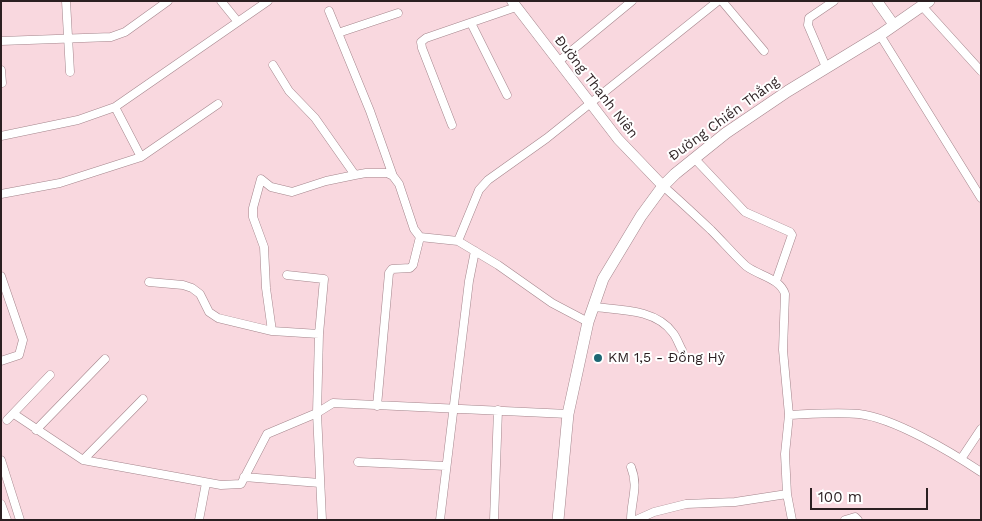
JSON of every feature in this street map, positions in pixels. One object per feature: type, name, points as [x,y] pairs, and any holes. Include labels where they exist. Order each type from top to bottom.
[{"type":"main road","name":"Đường Chiến Thắng","points":[[558,520],[568,414],[588,322],[603,280],[641,216],[663,186],[694,158],[734,128],[926,4]]},
{"type":"street","points":[[66,1],[70,72]]},
{"type":"street","points":[[151,1],[157,8]]},
{"type":"street","points":[[1,41],[111,37],[125,32],[168,1]]},
{"type":"street","points":[[222,1],[238,22]]},
{"type":"street","points":[[1,136],[78,120],[115,107],[268,1]]},
{"type":"street","points":[[558,62],[632,1]]},
{"type":"street","points":[[458,241],[480,190],[488,180],[547,138],[718,1]]},
{"type":"street","points":[[722,1],[764,51]]},
{"type":"street","points":[[826,67],[808,26],[809,18],[834,1]]},
{"type":"street","points":[[877,1],[894,25]]},
{"type":"street","points":[[452,124],[421,42],[426,38],[471,23],[514,4]]},
{"type":"street","name":"Đường Thanh Niên","points":[[514,4],[618,139],[663,186]]},
{"type":"street","points":[[926,4],[981,71]]},
{"type":"street","points":[[329,11],[370,111],[393,176]]},
{"type":"street","points":[[338,33],[398,13]]},
{"type":"street","points":[[471,23],[507,95]]},
{"type":"street","points":[[880,35],[981,198]]},
{"type":"street","points":[[273,65],[289,91],[315,118],[354,175]]},
{"type":"street","points":[[1,70],[2,83]]},
{"type":"street","points":[[1,194],[60,183],[142,157],[218,104]]},
{"type":"street","points":[[115,107],[142,157]]},
{"type":"street","points":[[694,158],[745,212],[790,232],[792,235],[776,282]]},
{"type":"street","points":[[272,331],[266,288],[264,246],[253,217],[253,208],[261,179],[272,187],[292,192],[326,181],[354,175],[381,173],[388,173],[400,184],[414,229],[420,237],[458,241],[476,251],[552,303],[588,322]]},
{"type":"street","points":[[663,186],[696,215],[746,266],[783,287],[785,294],[783,350],[789,415],[785,454],[787,494],[792,520]]},
{"type":"street","points":[[377,406],[389,274],[392,269],[410,268],[413,265],[420,237]]},
{"type":"street","points":[[440,520],[468,281],[476,251]]},
{"type":"street","points":[[286,275],[324,279],[319,334],[317,413],[322,520]]},
{"type":"street","points":[[1,276],[23,340],[18,355],[1,361]]},
{"type":"street","points":[[149,282],[183,285],[192,288],[200,294],[212,316],[272,331],[319,334]]},
{"type":"street","points":[[594,307],[640,313],[654,318],[673,333],[682,350]]},
{"type":"street","points":[[36,430],[105,359]]},
{"type":"street","points":[[7,420],[50,375]]},
{"type":"street","points":[[83,460],[143,399]]},
{"type":"street","points":[[14,414],[83,460],[221,486],[241,484],[267,434],[317,413],[333,403],[568,414]]},
{"type":"street","points":[[494,520],[498,410]]},
{"type":"street","points":[[789,415],[837,413],[877,417],[893,423],[961,458],[981,472]]},
{"type":"street","points":[[961,458],[981,428]]},
{"type":"street","points":[[1,460],[20,520]]},
{"type":"street","points":[[358,462],[446,466]]},
{"type":"street","points":[[631,467],[636,483],[631,503],[631,520]]},
{"type":"street","points":[[244,477],[320,483]]},
{"type":"street","points":[[199,520],[206,483]]},
{"type":"street","points":[[636,520],[654,512],[686,504],[735,502],[787,494]]},
{"type":"street","points":[[1,504],[7,520]]},
{"type":"street","points":[[845,520],[855,516],[858,520]]},
{"type":"place","name":"KM 1,5 - Đồng Hỷ","points":[[598,358]]}]
